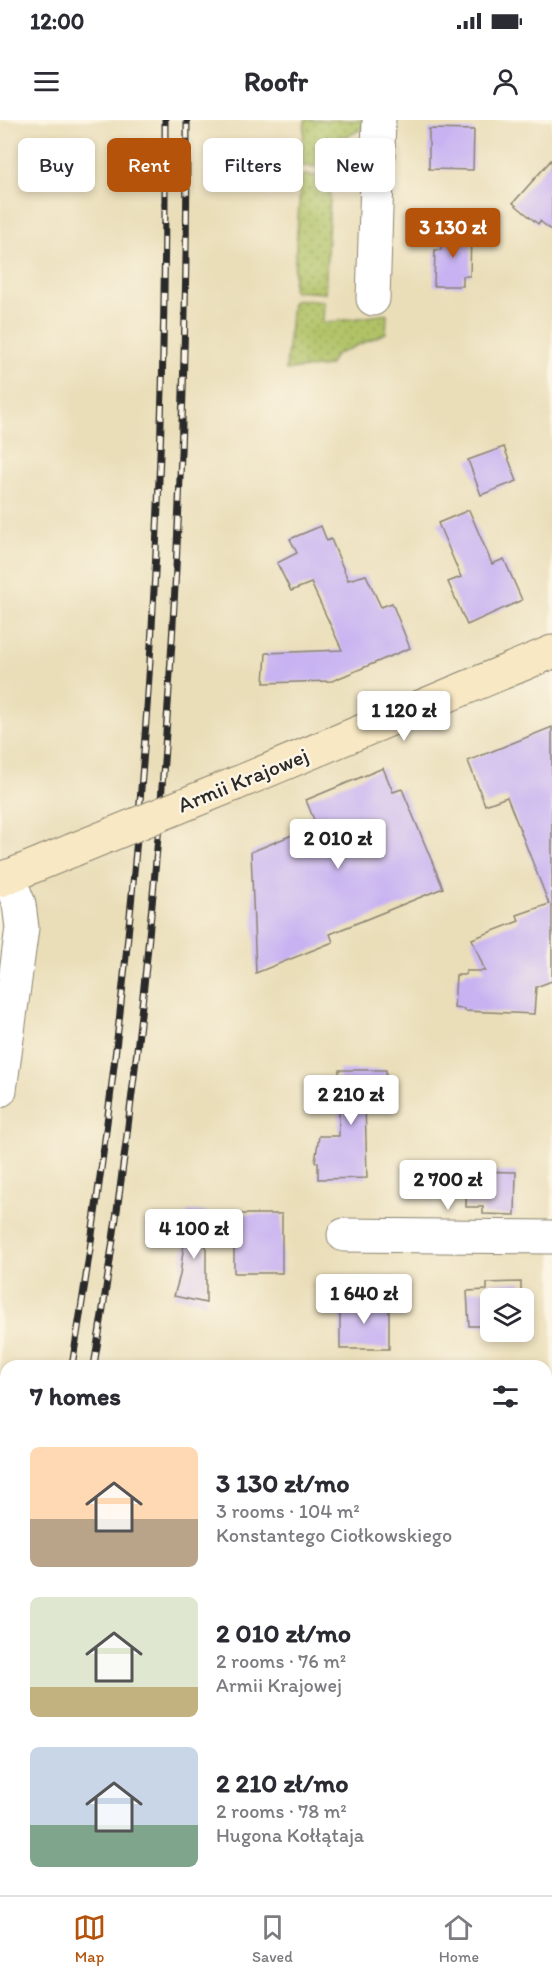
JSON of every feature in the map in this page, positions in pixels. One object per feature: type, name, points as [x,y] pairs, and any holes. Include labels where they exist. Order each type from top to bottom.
[{"type":"main road","name":"Armii Krajowej","points":[[3,872],[73,850],[552,652]]},
{"type":"street","points":[[373,299],[379,120]]},
{"type":"street","points":[[0,1090],[22,928],[19,904],[3,872]]},
{"type":"street","points":[[344,1235],[552,1237]]},
{"type":"green space","points":[[305,120],[367,120],[363,127],[340,138],[315,138],[315,166],[303,166]]},
{"type":"green space","points":[[303,176],[315,176],[315,192],[330,192],[325,293],[294,291],[293,289]]},
{"type":"green space","points":[[296,300],[324,301],[323,323],[387,314],[386,333],[335,355],[329,366],[286,370],[292,303]]},
{"type":"building","points":[[429,129],[474,130],[473,170],[429,169]]},
{"type":"building","points":[[552,159],[552,231],[540,221],[538,224],[513,203]]},
{"type":"building","points":[[441,230],[471,232],[470,276],[463,276],[463,286],[434,286],[435,250],[441,250]]},
{"type":"building","points":[[504,447],[517,481],[481,495],[468,460]]},
{"type":"building","points":[[469,510],[492,564],[504,559],[522,600],[467,625],[448,582],[461,577],[438,523]]},
{"type":"building","points":[[321,526],[327,541],[331,539],[348,580],[366,575],[381,607],[392,603],[410,648],[332,681],[264,683],[266,653],[342,650],[311,583],[291,591],[277,563],[297,553],[290,539]]},
{"type":"building","points":[[552,727],[552,981],[536,987],[534,1014],[464,1011],[464,1009],[454,1008],[456,975],[465,975],[466,971],[485,971],[472,939],[519,921],[517,915],[549,904],[507,797],[485,805],[468,761]]},
{"type":"building","points":[[383,768],[393,792],[402,789],[443,888],[330,934],[333,942],[256,973],[251,852],[316,825],[306,800]]},
{"type":"building","points":[[339,1070],[386,1070],[386,1102],[365,1102],[367,1178],[318,1179],[318,1162],[315,1162],[319,1136],[339,1136]]},
{"type":"building","points":[[467,1171],[516,1172],[515,1215],[483,1214],[483,1207],[466,1207]]},
{"type":"building","points":[[188,1211],[206,1212],[206,1303],[174,1296],[180,1275]]},
{"type":"building","points":[[234,1214],[282,1214],[282,1273],[234,1273]]},
{"type":"building","points":[[521,1282],[521,1288],[487,1288],[487,1283]]},
{"type":"building","points":[[480,1290],[480,1326],[469,1326],[467,1291]]},
{"type":"building","points":[[340,1300],[389,1302],[389,1349],[340,1349]]},
{"type":"railway","points":[[73,1360],[115,1057],[144,745],[161,433],[165,120]]},
{"type":"railway","points":[[95,1360],[117,1212],[136,1057],[165,745],[182,433],[187,120]]}]
